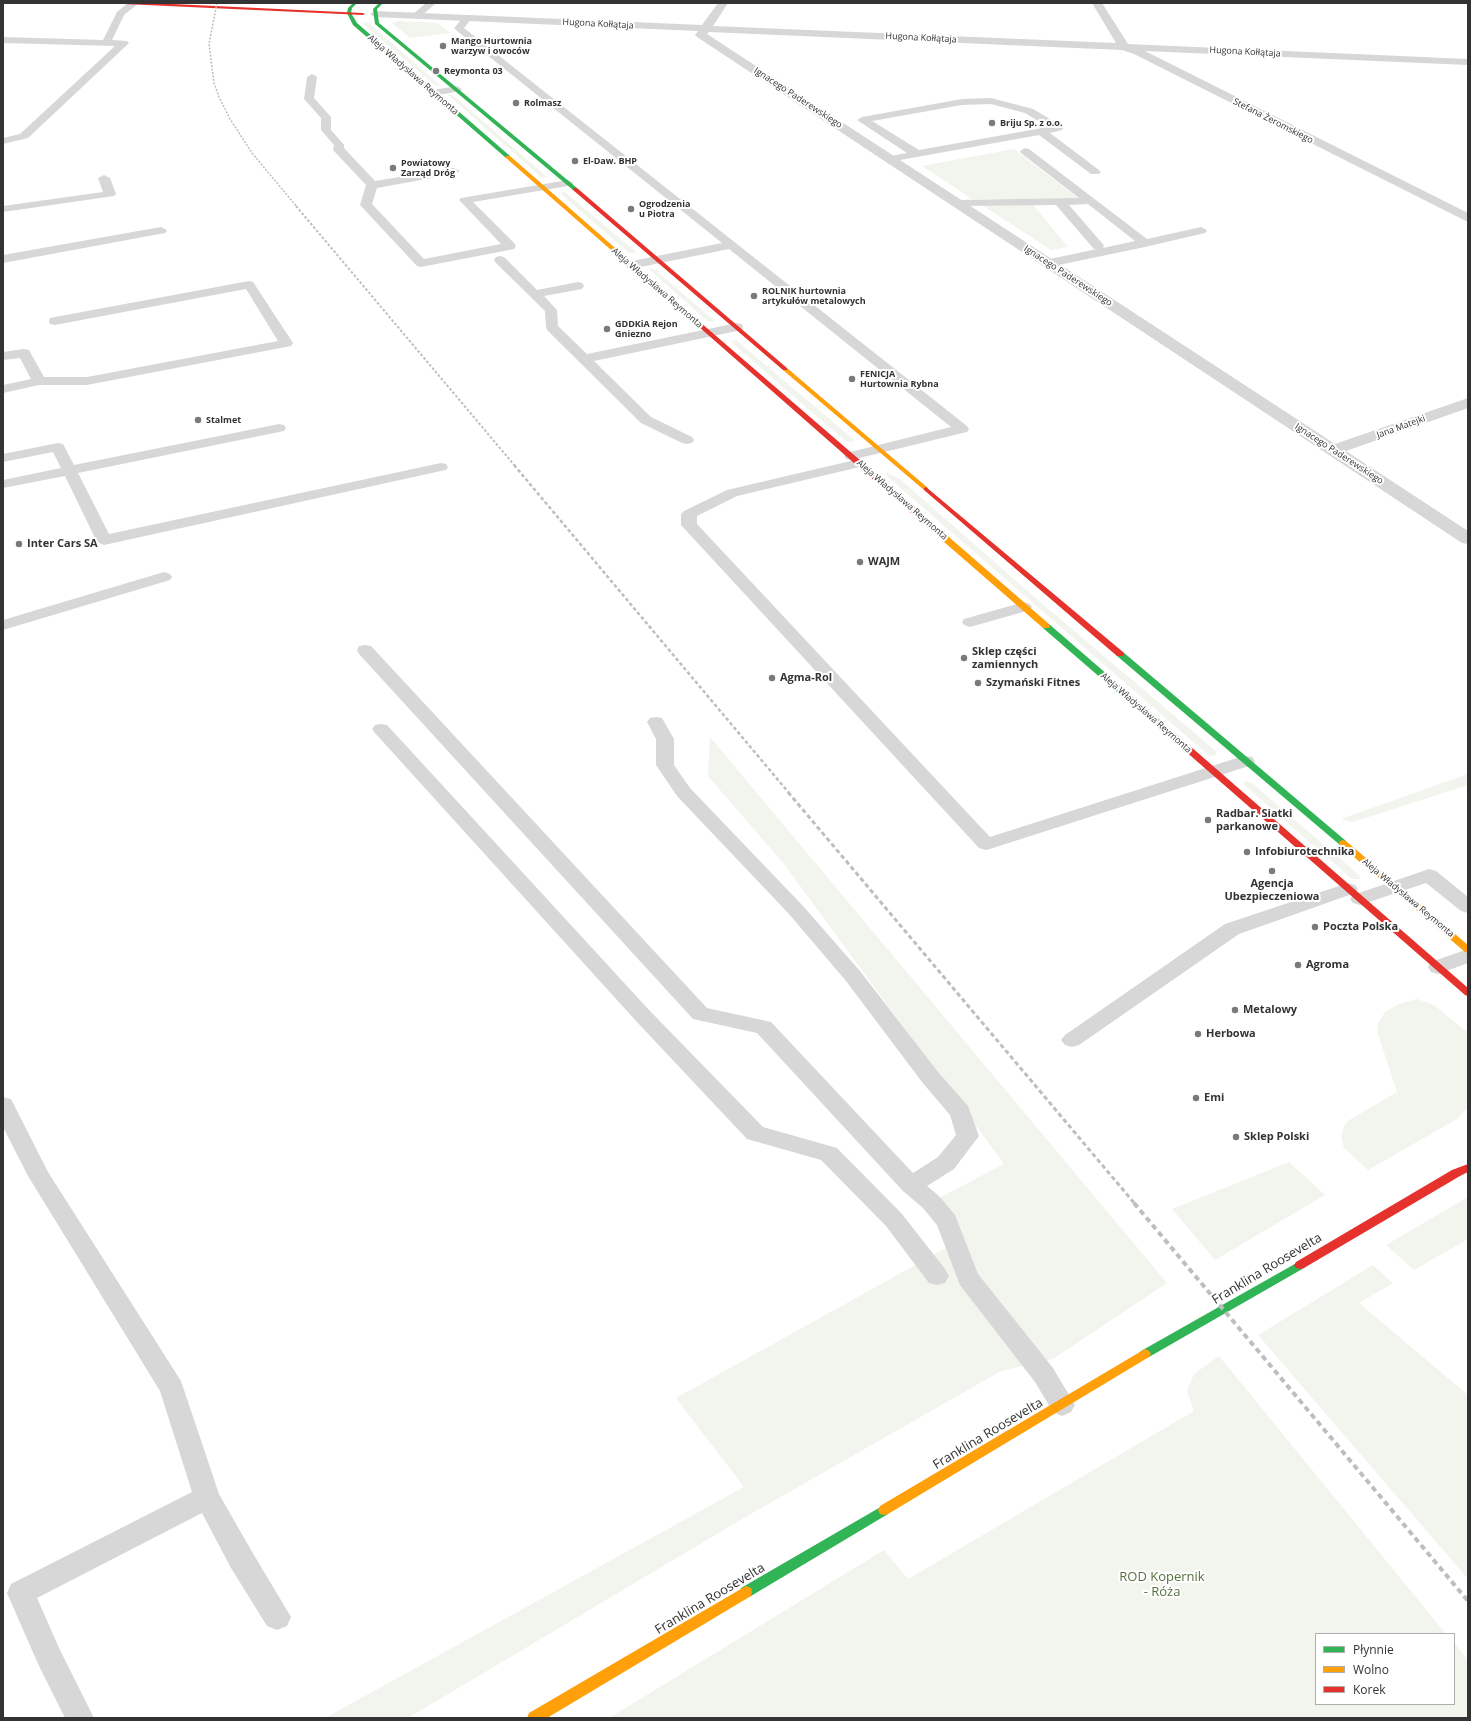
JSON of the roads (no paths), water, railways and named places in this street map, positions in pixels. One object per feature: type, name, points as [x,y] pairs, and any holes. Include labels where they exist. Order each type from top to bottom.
[{"type":"street","points":[[124,3],[375,14],[375,9],[381,3]]},
{"type":"street","points":[[349,13],[350,8],[355,3]]},
{"type":"street","points":[[707,28],[722,3]]},
{"type":"street","points":[[1097,3],[1124,47]]},
{"type":"street","name":"Aleja Władysława Reymonta","points":[[349,13],[355,24],[433,93],[1468,993]]},
{"type":"street","name":"Aleja Władysława Reymonta","points":[[375,14],[377,23],[458,89],[1468,950]]},
{"type":"street","name":"Hugona Kołłątaja","points":[[375,14],[1468,62]]},
{"type":"street","name":"Ignacego Paderewskiego","points":[[707,28],[701,35],[1468,539]]},
{"type":"street","name":"Stefana Żeromskiego","points":[[1124,47],[1138,52],[1468,218]]},
{"type":"street","name":"Jana Matejki","points":[[1334,450],[1468,403]]},
{"type":"street","name":"Franklina Roosevelta","points":[[1456,1173],[1468,1160]]},
{"type":"street","name":"Franklina Roosevelta","points":[[534,1718],[1142,1356],[1456,1173],[1468,1168]]},
{"type":"lane","points":[[106,43],[120,14],[134,3]]},
{"type":"lane","points":[[416,16],[431,3]]},
{"type":"lane","points":[[467,18],[459,28],[962,429],[880,449],[855,460],[732,493],[689,514],[688,526],[986,844],[1246,761]]},
{"type":"lane","points":[[3,40],[124,43],[24,136],[3,141]]},
{"type":"lane","points":[[312,77],[310,99],[326,117],[326,130],[339,145],[338,150],[372,185]]},
{"type":"lane","points":[[433,93],[458,89]]},
{"type":"lane","points":[[890,159],[1058,128],[1029,111],[991,101],[962,102],[862,120],[917,154]]},
{"type":"lane","points":[[1041,131],[1095,172]]},
{"type":"lane","points":[[1025,152],[1145,243]]},
{"type":"lane","points":[[372,185],[454,171]]},
{"type":"lane","points":[[3,209],[110,194],[104,178]]},
{"type":"lane","points":[[372,185],[366,205],[421,263],[510,246],[465,200],[568,183]]},
{"type":"lane","points":[[956,203],[1090,201]]},
{"type":"lane","points":[[1060,202],[1098,246]]},
{"type":"lane","points":[[3,259],[161,231]]},
{"type":"lane","points":[[1049,263],[1201,231]]},
{"type":"lane","points":[[631,265],[732,245]]},
{"type":"lane","points":[[500,260],[551,310],[552,327],[646,420],[687,440]]},
{"type":"lane","points":[[3,389],[39,381],[87,381],[286,343],[249,285],[55,321]]},
{"type":"lane","points":[[534,294],[578,286]]},
{"type":"lane","points":[[584,359],[737,327]]},
{"type":"lane","points":[[3,356],[24,352],[39,381]]},
{"type":"lane","points":[[3,484],[279,428]]},
{"type":"lane","points":[[3,458],[58,447],[104,540],[441,467]]},
{"type":"lane","points":[[3,625],[164,577]]},
{"type":"lane","points":[[970,622],[1024,607]]},
{"type":"lane","points":[[365,650],[700,1014],[764,1026],[912,1185],[931,1202],[947,1221],[968,1278],[1044,1375],[1062,1405]]},
{"type":"lane","points":[[656,722],[665,739],[664,765],[683,792],[796,910],[853,976],[930,1077],[960,1112],[968,1136],[946,1163],[912,1185]]},
{"type":"lane","points":[[381,729],[637,1010],[755,1133],[830,1154],[894,1220],[937,1276]]},
{"type":"lane","points":[[1072,1040],[1232,929],[1354,894],[1394,887],[1429,875],[1468,907]]},
{"type":"lane","points":[[1438,967],[1468,956]]},
{"type":"lane","points":[[3,1105],[39,1176],[172,1388],[207,1497],[241,1559],[277,1618]]},
{"type":"lane","points":[[80,1718],[49,1657],[21,1592],[207,1497]]},
{"type":"railway","points":[[217,3],[209,44],[214,83],[219,97],[230,119],[252,153],[297,207]]},
{"type":"railway","points":[[296,206],[515,466]]},
{"type":"railway","points":[[514,465],[789,793]]},
{"type":"railway","points":[[788,792],[1135,1204]]},
{"type":"railway","points":[[1134,1203],[1468,1601]]},
{"type":"place","name":"Mango Hurtownia warzyw i owoców","points":[[443,46]]},
{"type":"place","name":"Reymonta 03","points":[[436,71]]},
{"type":"place","name":"Rolmasz","points":[[516,103]]},
{"type":"place","name":"Briju Sp. z o.o.","points":[[992,123]]},
{"type":"place","name":"El-Daw. BHP","points":[[575,161]]},
{"type":"place","name":"Powiatowy Zarząd Dróg","points":[[393,168]]},
{"type":"place","name":"Ogrodzenia u Piotra","points":[[631,209]]},
{"type":"place","name":"ROLNIK hurtownia artykułów metalowych","points":[[754,296]]},
{"type":"place","name":"GDDKiA Rejon Gniezno","points":[[607,329]]},
{"type":"place","name":"FENICJA Hurtownia Rybna","points":[[852,379]]},
{"type":"place","name":"Stalmet","points":[[198,420]]},
{"type":"place","name":"Inter Cars SA","points":[[19,544]]},
{"type":"place","name":"WAJM","points":[[860,562]]},
{"type":"place","name":"Sklep części zamiennych","points":[[964,658]]},
{"type":"place","name":"Agma-Rol","points":[[772,678]]},
{"type":"place","name":"Szymański Fitnes","points":[[978,683]]},
{"type":"place","name":"Radbar. Siatki parkanowe","points":[[1208,820]]},
{"type":"place","name":"Infobiurotechnika","points":[[1247,852]]},
{"type":"place","name":"Agencja Ubezpieczeniowa","points":[[1272,871]]},
{"type":"place","name":"Poczta Polska","points":[[1315,927]]},
{"type":"place","name":"Agroma","points":[[1298,965]]},
{"type":"place","name":"Metalowy","points":[[1235,1010]]},
{"type":"place","name":"Herbowa","points":[[1198,1034]]},
{"type":"place","name":"Emi","points":[[1196,1098]]},
{"type":"place","name":"Sklep Polski","points":[[1236,1137]]},
{"type":"park label","name":"ROD Kopernik - Róża","points":[[1162,1584]]}]
